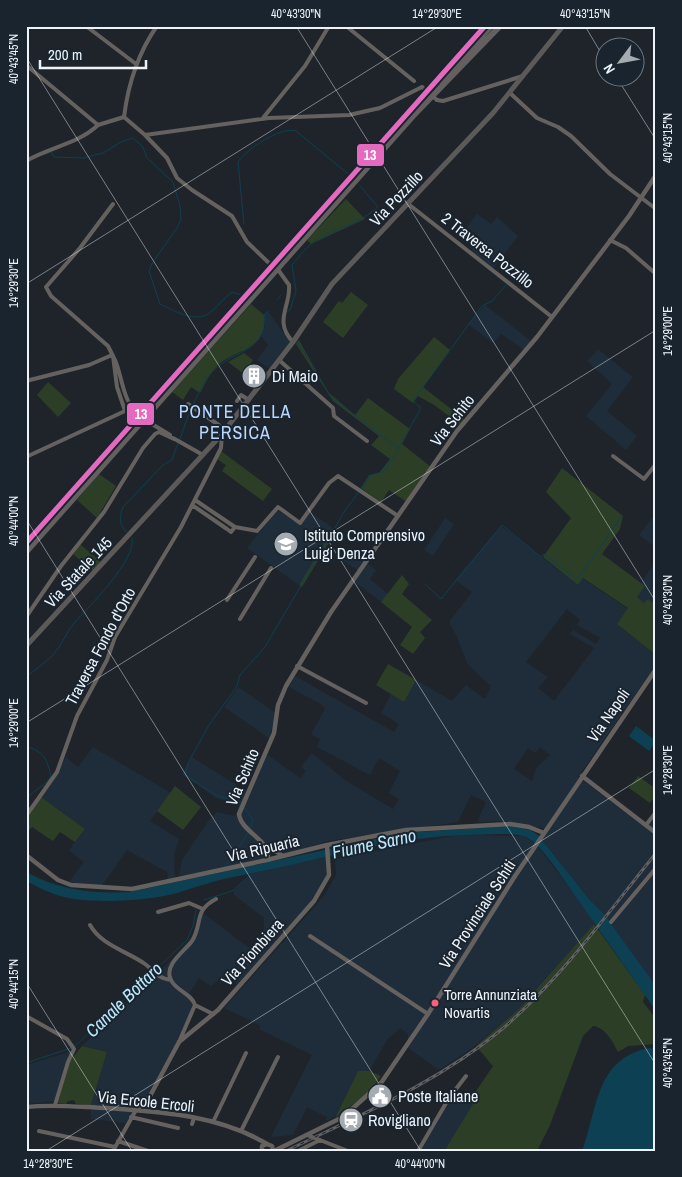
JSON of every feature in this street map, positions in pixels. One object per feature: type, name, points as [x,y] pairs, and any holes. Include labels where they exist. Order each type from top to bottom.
[{"type":"highway","points":[[26,552],[424,105],[491,26]]},
{"type":"highway","points":[[424,105],[500,26]]},
{"type":"main road","name":"Via Pozzillo","points":[[224,432],[293,342],[332,284],[510,93],[563,26]]},
{"type":"main road","name":"Via Statale 145","points":[[26,646],[224,432]]},
{"type":"street","points":[[86,26],[136,64]]},
{"type":"street","points":[[124,117],[136,64],[146,41],[157,26]]},
{"type":"street","points":[[263,118],[305,66],[329,26]]},
{"type":"street","points":[[346,26],[414,81]]},
{"type":"street","points":[[26,65],[98,124]]},
{"type":"street","points":[[145,135],[263,118],[349,115],[380,108],[422,86],[437,100],[443,101],[523,76]]},
{"type":"street","points":[[510,93],[537,118],[558,127],[571,136],[639,198],[656,210]]},
{"type":"street","points":[[26,161],[38,154],[82,137],[98,124],[124,117]]},
{"type":"street","points":[[124,117],[167,158],[177,178],[232,216],[247,242],[279,272],[289,285],[289,292],[283,310],[284,329],[293,342]]},
{"type":"street","name":"Via Schito","points":[[265,846],[245,828],[238,814],[274,733],[278,705],[286,686],[332,612],[458,431],[552,317],[656,176]]},
{"type":"street","name":"2 Traversa Pozzillo","points":[[408,203],[552,317]]},
{"type":"street","points":[[112,204],[80,248],[46,287],[51,296],[108,346],[114,356],[124,394],[134,410],[148,422],[170,434],[177,442]]},
{"type":"street","points":[[610,240],[626,248],[656,274]]},
{"type":"street","points":[[26,381],[89,365],[107,356],[114,356]]},
{"type":"street","points":[[26,457],[105,419],[124,412],[115,380],[114,356]]},
{"type":"street","points":[[279,360],[334,409],[334,416],[367,441]]},
{"type":"street","points":[[237,401],[241,395],[249,400]]},
{"type":"street","points":[[188,404],[224,432]]},
{"type":"street","points":[[26,617],[61,566],[104,512],[130,467],[153,436],[159,432],[203,455]]},
{"type":"street","name":"Traversa Fondo d'Orto","points":[[26,816],[57,772],[77,716],[107,660],[115,637],[195,500],[221,448],[224,432]]},
{"type":"street","points":[[613,456],[644,479],[647,478],[656,464]]},
{"type":"street","points":[[195,500],[235,527],[257,532],[278,507],[300,523],[329,483],[338,476],[398,516]]},
{"type":"street","points":[[192,505],[226,530],[231,532],[235,527]]},
{"type":"street","points":[[227,600],[255,557]]},
{"type":"street","points":[[240,619],[271,568]]},
{"type":"street","points":[[298,666],[366,703]]},
{"type":"street","name":"Via Napoli","points":[[544,833],[656,669]]},
{"type":"street","points":[[582,776],[656,833]]},
{"type":"street","points":[[646,825],[656,812]]},
{"type":"street","name":"Via Ripuaria","points":[[26,855],[58,880],[71,885],[109,889],[143,888],[327,845],[406,830],[442,826],[510,824],[529,827],[544,833]]},
{"type":"street","name":"Via Provinciale Schiti","points":[[271,1148],[280,1148],[343,1117],[381,1083],[428,1014],[544,833]]},
{"type":"street","name":"Via Piombiera","points":[[179,1042],[213,1014],[309,907],[322,889],[330,867],[327,845]]},
{"type":"street","points":[[265,846],[285,856]]},
{"type":"street","points":[[265,846],[269,852],[267,860]]},
{"type":"street","points":[[611,922],[656,868]]},
{"type":"street","points":[[170,980],[172,966],[176,958],[193,940],[203,909],[216,899]]},
{"type":"street","points":[[158,912],[189,903],[203,909]]},
{"type":"street","points":[[90,925],[113,946],[144,963],[155,974],[170,980],[192,998],[195,1005],[213,1014]]},
{"type":"street","points":[[310,936],[428,1014]]},
{"type":"street","name":"Via Piombiera","points":[[114,1149],[131,1117],[150,1096],[179,1042],[195,1005]]},
{"type":"street","points":[[26,1016],[70,1043],[74,1049],[68,1062],[55,1105]]},
{"type":"street","points":[[213,1122],[246,1053]]},
{"type":"street","points":[[241,1131],[278,1056]]},
{"type":"street","points":[[418,1151],[449,1098],[466,1076]]},
{"type":"street","name":"Via Ercole Ercoli","points":[[26,1107],[55,1105],[136,1110],[194,1118],[241,1131],[259,1139],[271,1148]]},
{"type":"street","points":[[131,1117],[178,1128]]},
{"type":"street","points":[[192,1124],[194,1118]]},
{"type":"street","points":[[39,1131],[114,1149]]},
{"type":"street","points":[[308,1135],[348,1151]]},
{"type":"street","points":[[259,1139],[262,1150],[271,1148]]},
{"type":"street","points":[[298,1151],[320,1140]]},
{"type":"street","points":[[118,1141],[148,1151]]},
{"type":"shaded area","points":[[477,214],[491,224],[497,217],[518,236],[493,269],[471,251],[481,238],[467,227]]},
{"type":"shaded area","points":[[485,305],[531,341],[524,350],[501,334],[493,343],[468,324]]},
{"type":"shaded area","points":[[268,311],[290,342],[270,369],[257,360],[268,345],[261,335],[265,327],[264,315]]},
{"type":"shaded area","points":[[598,349],[633,377],[607,411],[637,436],[626,450],[586,416],[612,384],[587,361]]},
{"type":"shaded area","name":"Istituto Comprensivo Luigi Denza","points":[[277,510],[300,525],[310,512],[333,528],[299,585],[247,548]]},
{"type":"shaded area","points":[[656,513],[656,548],[639,535]]},
{"type":"shaded area","points":[[445,518],[454,524],[433,556],[424,550]]},
{"type":"shaded area","points":[[501,526],[577,584],[582,578],[628,609],[617,624],[656,655],[656,665],[578,777],[646,828],[656,815],[656,979],[653,982],[604,914],[589,899],[542,840],[547,832],[543,828],[502,821],[477,822],[486,802],[471,795],[458,822],[328,841],[286,854],[268,845],[264,848],[267,852],[266,859],[179,876],[182,860],[209,820],[217,812],[235,816],[239,806],[216,798],[182,774],[192,757],[246,791],[265,753],[300,778],[306,771],[301,767],[312,753],[345,780],[393,809],[399,799],[389,793],[400,771],[379,758],[370,775],[317,747],[320,739],[311,734],[325,709],[321,704],[289,687],[295,676],[394,732],[399,724],[381,713],[391,694],[404,701],[416,680],[452,701],[466,685],[485,699],[491,686],[468,665],[449,622],[472,592],[455,580]],"holes":[[[567,609],[580,620],[577,625],[600,638],[596,644],[573,630],[570,634],[594,648],[554,701],[538,688],[548,677],[526,662]],[[540,747],[550,755],[536,768],[532,781],[514,769],[528,748],[535,753]]]},
{"type":"shaded area","points":[[348,550],[376,570],[370,579],[388,594],[381,602],[355,582],[361,572],[342,560]]},
{"type":"shaded area","points":[[656,561],[656,605],[648,599],[644,603],[637,597],[645,586],[641,583]]},
{"type":"shaded area","points":[[238,687],[276,713],[269,738],[224,707]]},
{"type":"shaded area","points":[[93,747],[171,793],[150,821],[179,839],[174,854],[175,877],[168,879],[167,872],[127,850],[101,887],[69,882],[84,862],[69,850],[85,829],[41,797],[66,757],[78,767]]},
{"type":"shaded area","points":[[452,836],[523,836],[535,843],[596,922],[519,1009],[472,1048],[439,1070],[408,1048],[408,1034],[400,1028],[387,1040],[369,1071],[358,1071],[336,1116],[326,1121],[327,1117],[307,1107],[293,1135],[271,1137],[312,1055],[259,1029],[261,1026],[224,1008],[324,896],[336,875],[335,859]]},
{"type":"shaded area","points":[[326,857],[326,876],[319,890],[309,904],[237,984],[224,976],[211,986],[199,978],[189,994],[193,1004],[192,1009],[176,1043],[149,1093],[125,1123],[91,1119],[91,1105],[107,1052],[82,1046],[187,945],[192,938],[199,910],[253,951],[263,941],[264,918],[234,895],[233,891],[254,873]]},
{"type":"shaded area","points":[[69,1052],[70,1054],[55,1101],[26,1104],[26,1065]]},
{"type":"shaded area","points":[[456,1091],[476,1099],[446,1151],[419,1151]]},
{"type":"green space","points":[[346,199],[365,219],[311,244],[307,240]]},
{"type":"green space","points":[[351,292],[368,305],[343,338],[323,322],[339,301],[342,303]]},
{"type":"green space","points":[[251,304],[264,315],[264,326],[258,340],[219,364],[200,393],[191,387],[183,400],[172,392]]},
{"type":"green space","points":[[434,337],[450,350],[423,387],[465,420],[461,425],[418,396],[413,403],[394,389],[398,379]]},
{"type":"green space","points":[[299,340],[328,392],[355,415],[368,398],[410,429],[402,444],[431,467],[407,502],[389,490],[381,502],[361,488],[369,475],[379,473],[390,459],[371,445],[379,436],[333,401],[296,344]]},
{"type":"green space","points":[[244,353],[253,360],[244,374],[228,362]]},
{"type":"green space","points":[[48,382],[71,403],[58,417],[37,395]]},
{"type":"green space","points":[[221,451],[272,489],[263,501],[222,471],[226,465],[217,459]]},
{"type":"green space","points":[[562,468],[623,516],[620,529],[602,554],[645,586],[637,597],[644,603],[648,599],[656,605],[656,655],[617,624],[628,608],[583,578],[578,585],[543,557],[571,518],[546,492]]},
{"type":"green space","points":[[99,474],[116,486],[97,518],[77,500]]},
{"type":"green space","points":[[333,528],[336,531],[302,587],[299,585]]},
{"type":"green space","points":[[80,544],[101,562],[93,571],[73,554]]},
{"type":"green space","points":[[402,575],[409,584],[402,594],[432,620],[420,632],[425,638],[413,654],[400,645],[412,627],[381,602]]},
{"type":"green space","points":[[388,664],[416,680],[404,702],[376,685]]},
{"type":"green space","points":[[638,776],[656,789],[656,795],[650,803],[629,788]]},
{"type":"green space","points":[[175,786],[201,807],[183,830],[157,811]]},
{"type":"green space","points":[[41,797],[85,829],[75,842],[60,832],[53,841],[32,827],[26,834],[26,820]]},
{"type":"green space","points":[[594,924],[645,995],[643,1002],[656,1019],[656,1044],[628,1046],[618,1052],[605,1032],[593,1026],[583,1036],[550,1125],[537,1151],[445,1150],[476,1099],[472,1097],[493,1066],[476,1046],[519,1009]]},
{"type":"green space","points":[[82,1046],[107,1052],[91,1105],[76,1104],[74,1100],[68,1101],[66,1104],[58,1103],[69,1062]]},
{"type":"green space","points":[[358,1071],[369,1071],[381,1076],[368,1093],[335,1118]]},
{"type":"water","points":[[636,726],[656,741],[649,751],[629,736]]},
{"type":"water","name":"Fiume Sarno","points":[[509,826],[530,830],[538,835],[589,899],[604,914],[656,986],[656,1011],[542,850],[535,843],[521,835],[441,836],[384,844],[226,879],[165,896],[137,900],[105,901],[64,897],[26,881],[26,872],[51,883],[76,890],[130,892],[404,833]]},
{"type":"water","points":[[650,1048],[656,1049],[656,1151],[582,1151],[601,1088],[609,1074],[618,1062],[632,1054]]},
{"type":"waterway","points":[[244,224],[238,162],[256,145],[273,135],[290,130],[296,131],[348,174]]},
{"type":"waterway","points":[[42,155],[51,152],[54,157],[83,158],[103,153],[121,142],[133,138],[143,147],[147,158],[173,182],[180,206],[181,219],[177,228],[153,262],[149,271],[160,304],[179,313],[200,317],[212,311],[232,292],[241,295]]},
{"type":"waterway","points":[[286,312],[290,310],[296,291],[292,265],[303,251],[317,240],[363,218],[378,207],[360,186]]},
{"type":"waterway","points":[[398,448],[420,410],[420,407],[413,401],[482,306],[492,301],[507,284]]},
{"type":"waterway","points":[[278,299],[281,295]]},
{"type":"waterway","points":[[251,304],[255,308]]},
{"type":"waterway","points":[[193,404],[204,382],[213,371],[255,343],[264,327],[264,315],[268,311]]},
{"type":"waterway","points":[[239,803],[216,795],[185,775],[188,763],[209,725],[237,686],[240,675],[265,647],[344,512],[371,475],[383,472],[398,451],[398,448],[331,397],[297,341]]},
{"type":"waterway","points":[[180,439],[191,408]]},
{"type":"waterway","points":[[126,532],[120,520],[123,507],[163,465],[172,460],[178,443]]},
{"type":"waterway","points":[[425,584],[441,599],[502,525],[541,557],[544,554],[575,578],[580,576],[621,517]]},
{"type":"waterway","points":[[26,677],[53,655],[72,626],[111,582],[127,558],[132,547],[132,538]]},
{"type":"waterway","points":[[26,746],[44,756],[51,776],[47,782],[26,798]]},
{"type":"waterway","points":[[244,807],[253,820],[250,828]]},
{"type":"waterway","points":[[224,867],[248,833]]},
{"type":"waterway","name":"Canale Bottaro","points":[[204,900],[232,891],[253,873]]},
{"type":"waterway","name":"Canale Bottaro","points":[[74,1047],[187,940],[193,926],[196,910]]},
{"type":"waterway","name":"Canale Bottaro","points":[[26,1063],[71,1048]]},
{"type":"railway","points":[[286,1151],[370,1111],[424,1082],[451,1066],[501,1030],[563,968],[656,853]]},
{"type":"transit line","name":"13","points":[[26,543],[485,26]]},
{"type":"place","name":"Di Maio","points":[[254,376]]},
{"type":"place","name":"Istituto Comprensivo Luigi Denza","points":[[286,544]]},
{"type":"place","name":"Torre Annunziata Novartis","points":[[435,1003]]},
{"type":"place","name":"Poste Italiane","points":[[380,1096]]},
{"type":"place","name":"Rovigliano","points":[[351,1120]]},
{"type":"district","name":"PONTE DELLA PERSICA","points":[[235,422]]}]
